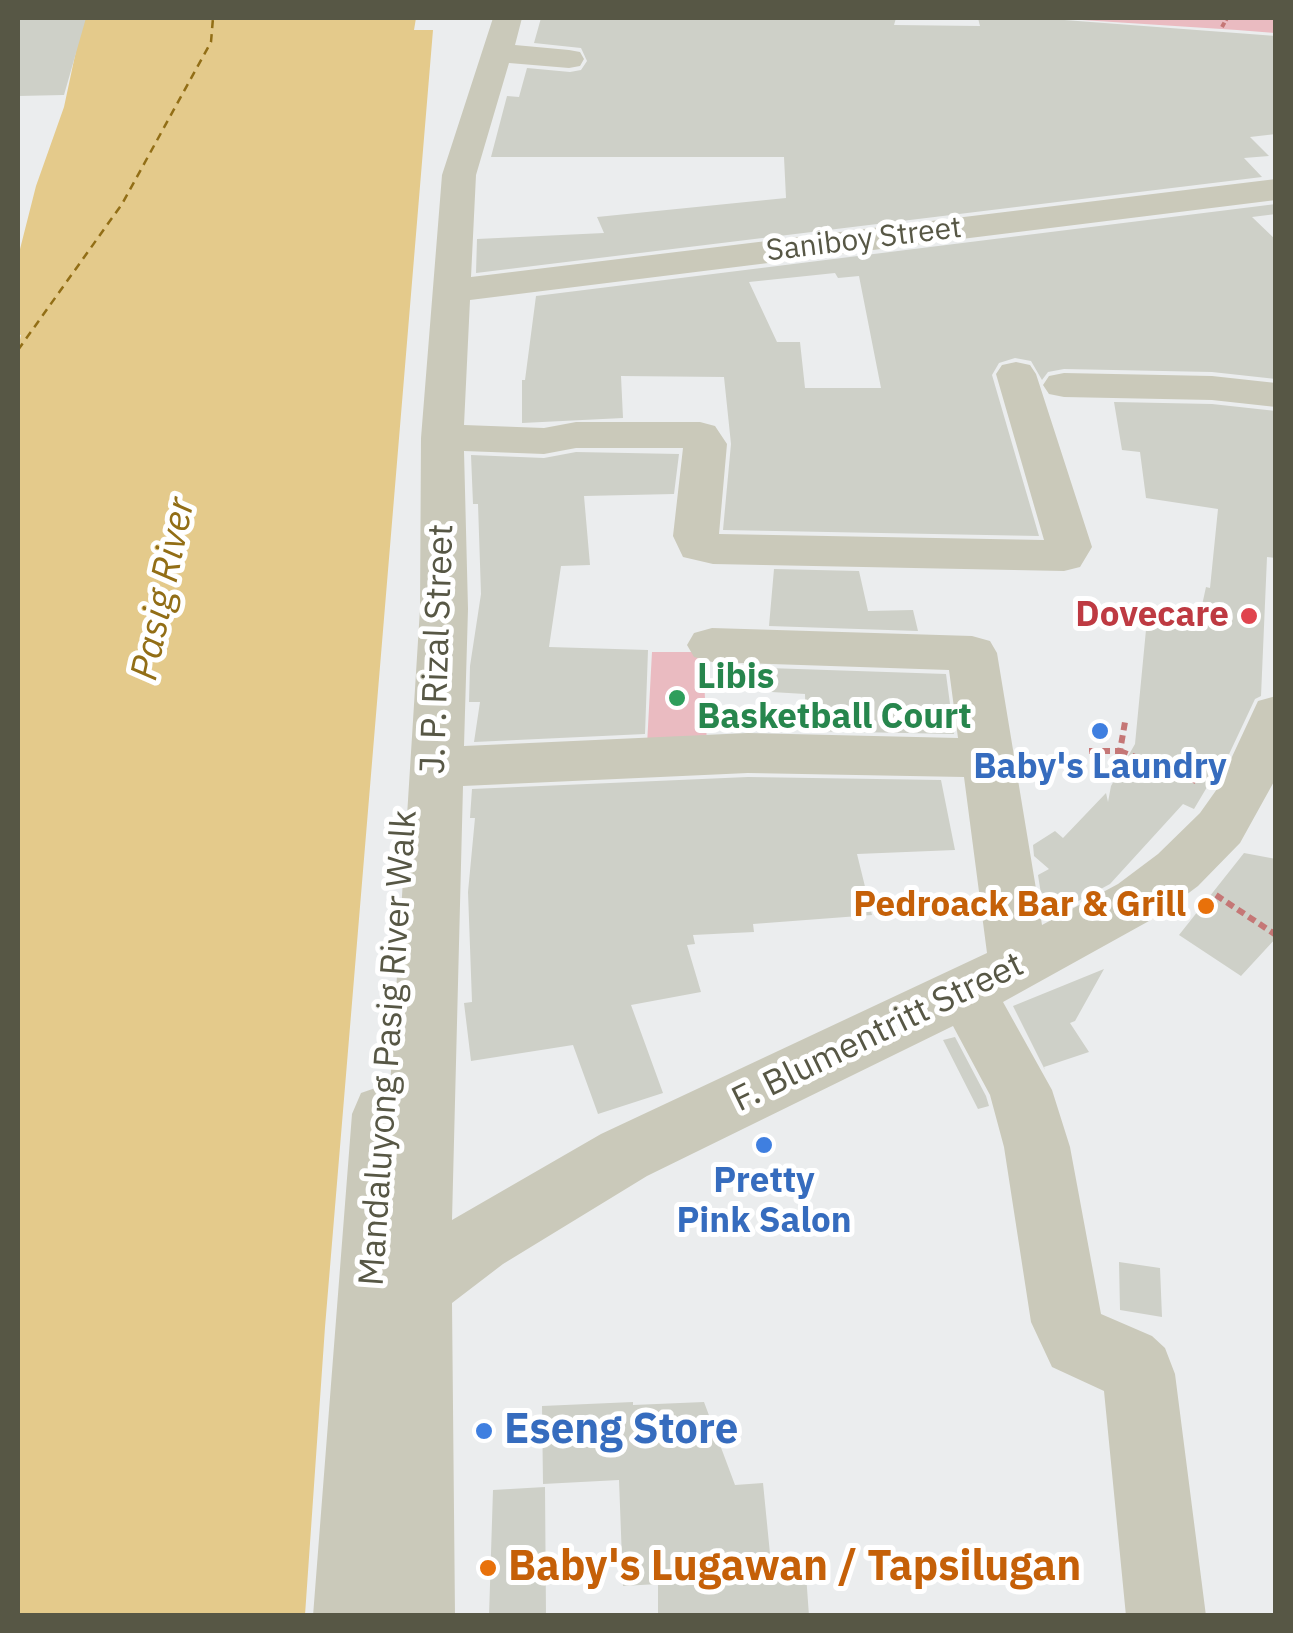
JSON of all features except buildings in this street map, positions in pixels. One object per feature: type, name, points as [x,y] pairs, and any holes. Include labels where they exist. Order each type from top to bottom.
[{"type":"street","name":"J. P. Rizal Street","points":[[415,1616],[416,1288],[444,609],[442,438],[459,175],[508,18]]},
{"type":"street","points":[[496,54],[569,58]]},
{"type":"street","name":"Mandaluyong Pasig River Walk","points":[[353,1616],[401,854],[425,548],[422,424],[432,212],[444,121]]},
{"type":"street","name":"Saniboy Street","points":[[452,291],[1276,189]]},
{"type":"street","points":[[442,438],[513,436],[544,441],[576,434],[700,436],[705,444],[696,536],[699,546],[713,549],[1064,556],[1069,548],[1016,374]]},
{"type":"street","points":[[1064,385],[1212,388],[1276,396]]},
{"type":"street","points":[[712,645],[972,652],[986,758],[993,979],[1037,1147],[1066,1322],[1077,1342],[1126,1362],[1138,1374],[1166,1616]]},
{"type":"street","name":"F. Blumentritt Street","points":[[416,1288],[479,1241],[624,1154],[993,979],[1086,933],[1138,900],[1207,844],[1240,798],[1276,714]]},
{"type":"street","points":[[435,767],[748,753],[986,758]]},
{"type":"path","points":[[1222,27],[1227,18]]},
{"type":"path","points":[[1120,752],[1125,722]]},
{"type":"path","points":[[1089,751],[1120,752],[1240,798]]},
{"type":"path","points":[[1178,870],[1276,935]]},
{"type":"shaded area","points":[[1051,18],[1275,18],[1275,33],[1237,30]]},
{"type":"shaded area","name":"Libis Basketball Court","points":[[652,652],[703,652],[707,746],[647,745]]},
{"type":"water","name":"Pasig River","points":[[83,18],[416,18],[414,30],[433,30],[325,1327],[305,1615],[18,1616],[18,257],[36,186],[64,107]]},
{"type":"ferry route","points":[[18,350],[122,204],[211,42],[213,18]]},
{"type":"place","name":"Dovecare","points":[[1249,616]]},
{"type":"place","name":"Libis Basketball Court","points":[[677,698]]},
{"type":"place","name":"Baby's Laundry","points":[[1100,731]]},
{"type":"place","name":"Pedroack Bar & Grill","points":[[1206,906]]},
{"type":"place","name":"Pretty Pink Salon","points":[[764,1145]]},
{"type":"place","name":"Eseng Store","points":[[484,1431]]},
{"type":"place","name":"Baby's Lugawan / Tapsilugan","points":[[488,1568]]}]
